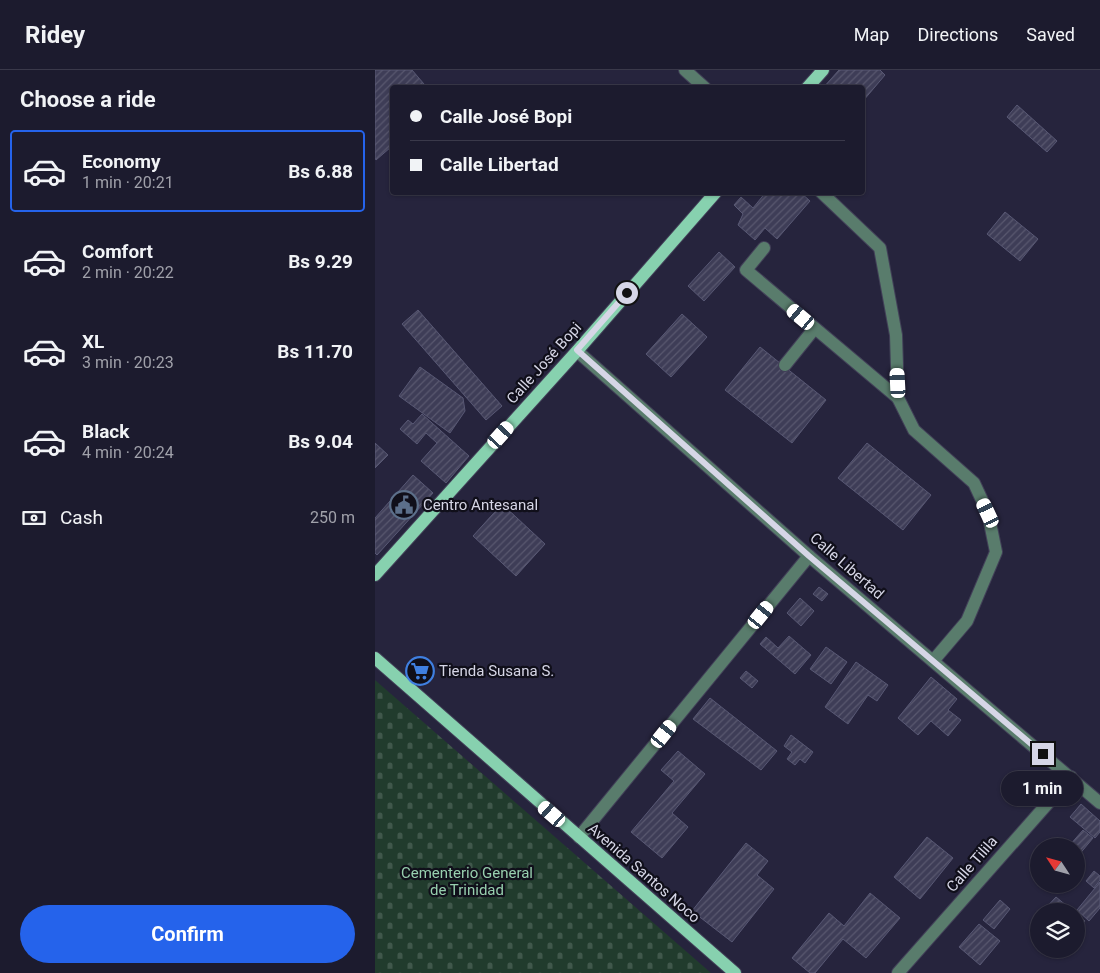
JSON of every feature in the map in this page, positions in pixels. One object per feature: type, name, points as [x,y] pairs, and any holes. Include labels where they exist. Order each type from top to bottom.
[{"type":"main road","points":[[810,85],[823,70]]},
{"type":"main road","name":"Calle José Bopi","points":[[375,575],[713,195]]},
{"type":"main road","name":"Avenida Santos Noco","points":[[375,658],[735,973]]},
{"type":"street","points":[[685,70],[702,85]]},
{"type":"street","points":[[824,195],[880,248],[895,335],[899,398],[914,430],[974,483],[988,513],[996,552],[967,621],[933,661]]},
{"type":"street","points":[[765,248],[746,270],[899,398]]},
{"type":"street","points":[[785,365],[815,329]]},
{"type":"street","name":"Calle Libertad","points":[[577,350],[809,556],[1100,803]]},
{"type":"street","points":[[579,838],[809,556]]},
{"type":"street","name":"Calle Tilila","points":[[898,973],[1071,777]]},
{"type":"green space","name":"Cementerio General de Trinidad","points":[[375,680],[711,973],[375,973]]},
{"type":"building","points":[[375,70],[412,70],[424,84],[390,85],[390,148],[376,160]]},
{"type":"building","points":[[839,70],[880,70],[885,75],[865,99],[865,85],[826,85]]},
{"type":"building","points":[[1017,105],[1057,141],[1047,152],[1007,117]]},
{"type":"building","points":[[764,195],[803,195],[810,201],[777,239],[765,228],[755,240],[738,225],[743,214],[734,205],[741,197],[753,208]]},
{"type":"building","points":[[1005,212],[1038,239],[1020,261],[987,234]]},
{"type":"building","points":[[719,252],[735,267],[704,301],[688,286]]},
{"type":"building","points":[[418,310],[502,406],[486,420],[402,324]]},
{"type":"building","points":[[682,314],[707,337],[671,377],[646,354]]},
{"type":"building","points":[[760,347],[826,400],[792,443],[725,390]]},
{"type":"building","points":[[420,367],[463,398],[465,411],[450,433],[399,396]]},
{"type":"building","points":[[422,414],[469,456],[446,483],[421,461],[437,443],[426,433],[417,444],[400,429],[408,420],[413,424]]},
{"type":"building","points":[[375,443],[388,455],[375,468]]},
{"type":"building","points":[[867,443],[931,495],[903,530],[838,478]]},
{"type":"building","name":"Centro Antesanal","points":[[413,475],[433,493],[377,555],[375,553],[375,518]]},
{"type":"building","points":[[502,504],[545,544],[516,576],[473,536]]},
{"type":"building","points":[[819,587],[828,594],[822,601],[813,594]]},
{"type":"building","points":[[800,598],[814,611],[801,626],[787,613]]},
{"type":"building","points":[[789,636],[811,655],[795,674],[760,644],[766,637],[778,648]]},
{"type":"building","points":[[826,647],[847,662],[831,684],[810,669]]},
{"type":"building","points":[[856,662],[888,685],[877,701],[868,695],[848,724],[825,707]]},
{"type":"building","points":[[746,671],[758,681],[752,688],[740,678]]},
{"type":"building","points":[[931,677],[957,699],[948,710],[961,720],[948,736],[931,721],[918,735],[898,718]]},
{"type":"building","points":[[710,698],[777,751],[761,770],[693,719]]},
{"type":"building","points":[[791,735],[813,752],[805,763],[800,759],[795,765],[787,759],[792,752],[784,746]]},
{"type":"building","points":[[678,751],[705,774],[672,813],[688,827],[662,858],[631,832],[674,781],[661,770]]},
{"type":"building","points":[[1081,804],[1100,821],[1100,832],[1095,838],[1070,817]]},
{"type":"building","points":[[1083,830],[1093,838],[1085,848],[1085,838],[1076,838]]},
{"type":"building","points":[[927,837],[953,858],[920,899],[894,877]]},
{"type":"building","points":[[746,843],[768,861],[757,875],[774,889],[732,942],[692,911]]},
{"type":"building","points":[[1094,871],[1100,876],[1100,880],[1094,888],[1086,881]]},
{"type":"building","points":[[1100,882],[1100,908],[1089,921],[1085,917],[1085,903],[1083,903]]},
{"type":"building","points":[[870,893],[900,918],[866,958],[843,939],[815,973],[810,973],[792,958],[829,913],[844,926]]},
{"type":"building","points":[[1056,897],[1063,903],[1050,903]]},
{"type":"building","points":[[1000,900],[1010,909],[994,929],[983,920]]},
{"type":"building","points":[[979,924],[1000,941],[980,965],[959,947]]},
{"type":"place","name":"Centro Antesanal","points":[[404,505]]},
{"type":"place","name":"Tienda Susana S.","points":[[420,671]]},
{"type":"route","points":[[627,293],[577,350],[809,556],[1043,754]]}]
